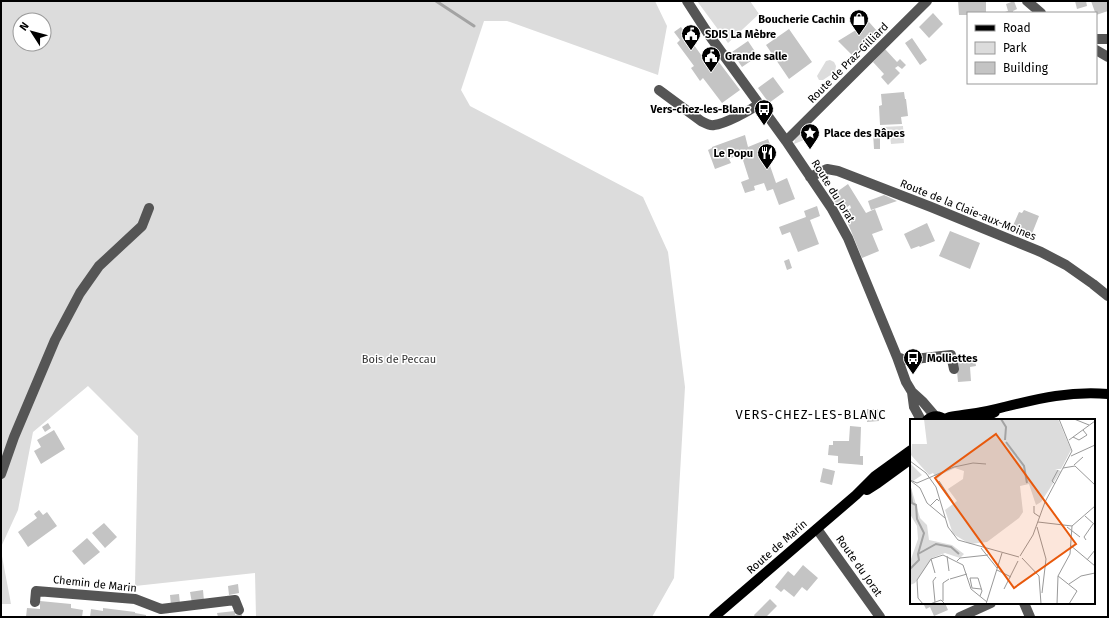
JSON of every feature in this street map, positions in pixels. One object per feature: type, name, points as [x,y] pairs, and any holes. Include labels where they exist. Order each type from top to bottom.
[{"type":"main road","points":[[938,419],[1004,407],[1046,396],[1108,394]]},
{"type":"main road","points":[[981,419],[1004,407]]},
{"type":"main road","name":"Route de Marin","points":[[714,617],[856,496],[875,476],[910,451]]},
{"type":"main road","name":"Route de Marin","points":[[856,496],[878,483],[910,460]]},
{"type":"street","name":"Route du Jorat","points":[[687,1],[698,20],[786,142],[832,209],[848,238],[906,382],[912,392],[938,419]]},
{"type":"street","name":"Route de Praz-Gilliard","points":[[786,142],[927,1]]},
{"type":"street","points":[[1027,1],[1040,12]]},
{"type":"street","points":[[1097,39],[1108,39]]},
{"type":"street","points":[[1097,51],[1108,57]]},
{"type":"street","points":[[659,90],[701,121],[709,125],[719,124],[750,110],[758,104]]},
{"type":"street","name":"Route de la Claie-aux-Moines","points":[[810,177],[827,169],[838,171],[931,207],[1041,252],[1066,265],[1108,296]]},
{"type":"street","points":[[1,474],[14,437],[55,340],[80,293],[99,266],[142,226],[149,208]]},
{"type":"street","points":[[897,357],[905,360],[951,355],[954,369]]},
{"type":"street","name":"Route du Jorat","points":[[912,392],[914,407],[920,419]]},
{"type":"street","name":"Route du Jorat","points":[[817,529],[880,617]]},
{"type":"street","name":"Chemin de Marin","points":[[35,602],[36,590],[134,599],[162,613],[235,600],[239,610]]},
{"type":"street","points":[[960,617],[989,604]]},
{"type":"street","points":[[1024,604],[1030,617]]},
{"type":"green space","name":"Bois de Peccau","points":[[1,1],[655,1],[667,26],[658,75],[507,21],[484,21],[461,90],[470,106],[643,197],[668,252],[685,387],[674,578],[652,617],[256,617],[255,573],[135,586],[138,436],[88,386],[33,432],[18,510],[1,547]]},
{"type":"green space","points":[[697,1],[750,1],[759,14],[728,43]]},
{"type":"green space","points":[[830,60],[834,62],[836,66],[835,72],[823,80],[819,80],[817,76],[826,61]]},
{"type":"green space","points":[[903,126],[904,143],[891,144],[890,136],[882,136],[881,127]]},
{"type":"green space","points":[[806,128],[813,132],[814,140],[806,143],[804,140],[794,144],[795,139]]},
{"type":"green space","points":[[1,551],[11,604],[1,604]]},
{"type":"building","points":[[958,1],[986,1],[986,12],[967,12],[967,15],[959,15]]},
{"type":"building","points":[[1014,1],[1017,9],[1013,12],[1005,12],[1008,11],[1006,4]]},
{"type":"building","points":[[1075,1],[1086,1],[1087,6],[1077,9]]},
{"type":"building","points":[[1091,1],[1108,1],[1108,11],[1097,15],[1097,12],[1095,12]]},
{"type":"building","points":[[933,13],[943,24],[929,38],[919,27]]},
{"type":"building","name":"Boucherie Cachin","points":[[869,22],[877,31],[853,56],[838,41]]},
{"type":"building","name":"Grande salle","points":[[681,27],[704,59],[712,53],[740,90],[722,103],[703,78],[700,81],[691,68],[694,66],[677,43],[680,40],[674,32]]},
{"type":"building","points":[[789,29],[812,62],[789,79],[766,45]]},
{"type":"building","points":[[912,38],[927,60],[920,65],[905,43]]},
{"type":"building","points":[[748,41],[758,56],[742,67],[732,52]]},
{"type":"building","points":[[885,49],[897,62],[900,59],[906,65],[902,69],[898,66],[895,68],[900,73],[888,85],[881,77],[884,74],[873,62]]},
{"type":"building","points":[[773,77],[784,92],[769,103],[758,88]]},
{"type":"building","points":[[904,92],[908,116],[901,117],[902,124],[880,125],[879,106],[882,105],[881,94]]},
{"type":"building","points":[[873,132],[880,132],[880,149],[874,149]]},
{"type":"building","points":[[745,135],[748,147],[768,139],[772,149],[766,151],[767,157],[776,183],[787,178],[795,199],[779,205],[773,189],[767,191],[764,183],[754,186],[755,190],[745,193],[741,182],[749,179],[741,154],[729,159],[731,163],[715,169],[708,150],[712,147]]},
{"type":"building","points":[[848,184],[866,213],[875,209],[883,230],[872,234],[879,251],[862,258],[843,213],[851,208],[850,205],[841,211],[831,196]]},
{"type":"building","points":[[884,195],[897,201],[871,210],[868,201]]},
{"type":"building","points":[[817,206],[820,216],[810,220],[819,244],[798,252],[790,232],[782,235],[779,227],[806,217],[804,211]]},
{"type":"building","points":[[1024,210],[1039,216],[1031,236],[1012,228],[1019,212],[1022,213]]},
{"type":"building","points":[[927,223],[935,241],[911,249],[904,234]]},
{"type":"building","points":[[950,231],[980,243],[970,269],[939,256]]},
{"type":"building","points":[[789,259],[792,268],[787,270],[784,261]]},
{"type":"building","points":[[975,359],[976,366],[970,367],[971,381],[958,382],[956,361]]},
{"type":"building","points":[[867,409],[878,409],[879,421],[867,422]]},
{"type":"building","points":[[48,423],[51,428],[45,432],[42,427]]},
{"type":"building","points":[[850,426],[861,427],[860,456],[863,456],[863,465],[838,463],[838,456],[828,455],[829,445],[833,445],[833,441],[849,441]]},
{"type":"building","points":[[54,430],[65,449],[41,464],[34,451],[41,447],[37,440]]},
{"type":"building","points":[[823,468],[835,471],[832,485],[820,482]]},
{"type":"building","points":[[39,510],[43,515],[47,512],[57,526],[28,547],[18,532],[37,518],[34,514]]},
{"type":"building","points":[[104,523],[117,537],[105,548],[92,533]]},
{"type":"building","points":[[87,538],[100,552],[84,565],[72,551]]},
{"type":"building","points":[[803,565],[818,578],[807,591],[802,587],[794,597],[784,589],[781,592],[775,587],[788,571],[794,576]]},
{"type":"building","points":[[238,584],[239,593],[229,595],[228,586]]},
{"type":"building","points":[[203,590],[204,601],[192,603],[190,592]]},
{"type":"building","points":[[179,594],[180,604],[171,605],[170,595]]},
{"type":"building","points":[[770,599],[777,606],[766,617],[755,617],[754,615]]},
{"type":"building","points":[[40,601],[71,604],[71,608],[83,610],[82,617],[26,617],[27,608],[40,609]]},
{"type":"building","points":[[924,604],[945,604],[948,610],[934,616],[930,607],[926,609]]},
{"type":"building","points":[[103,608],[135,612],[146,615],[146,617],[90,617],[91,609],[103,611]]},
{"type":"building","points":[[235,611],[235,615],[242,614],[242,617],[218,617],[217,613]]},
{"type":"waterway","points":[[436,1],[474,26]]},
{"type":"place","name":"Boucherie Cachin","points":[[859,36]]},
{"type":"place","name":"SDIS La Mèbre","points":[[691,51]]},
{"type":"place","name":"Grande salle","points":[[711,73]]},
{"type":"place","name":"Vers-chez-les-Blanc","points":[[764,126]]},
{"type":"place","name":"Place des Râpes","points":[[810,150]]},
{"type":"place","name":"Le Popu","points":[[767,170]]},
{"type":"place","name":"Molliettes","points":[[913,375]]},
{"type":"district","name":"VERS-CHEZ-LES-BLANC","points":[[811,414]]}]
